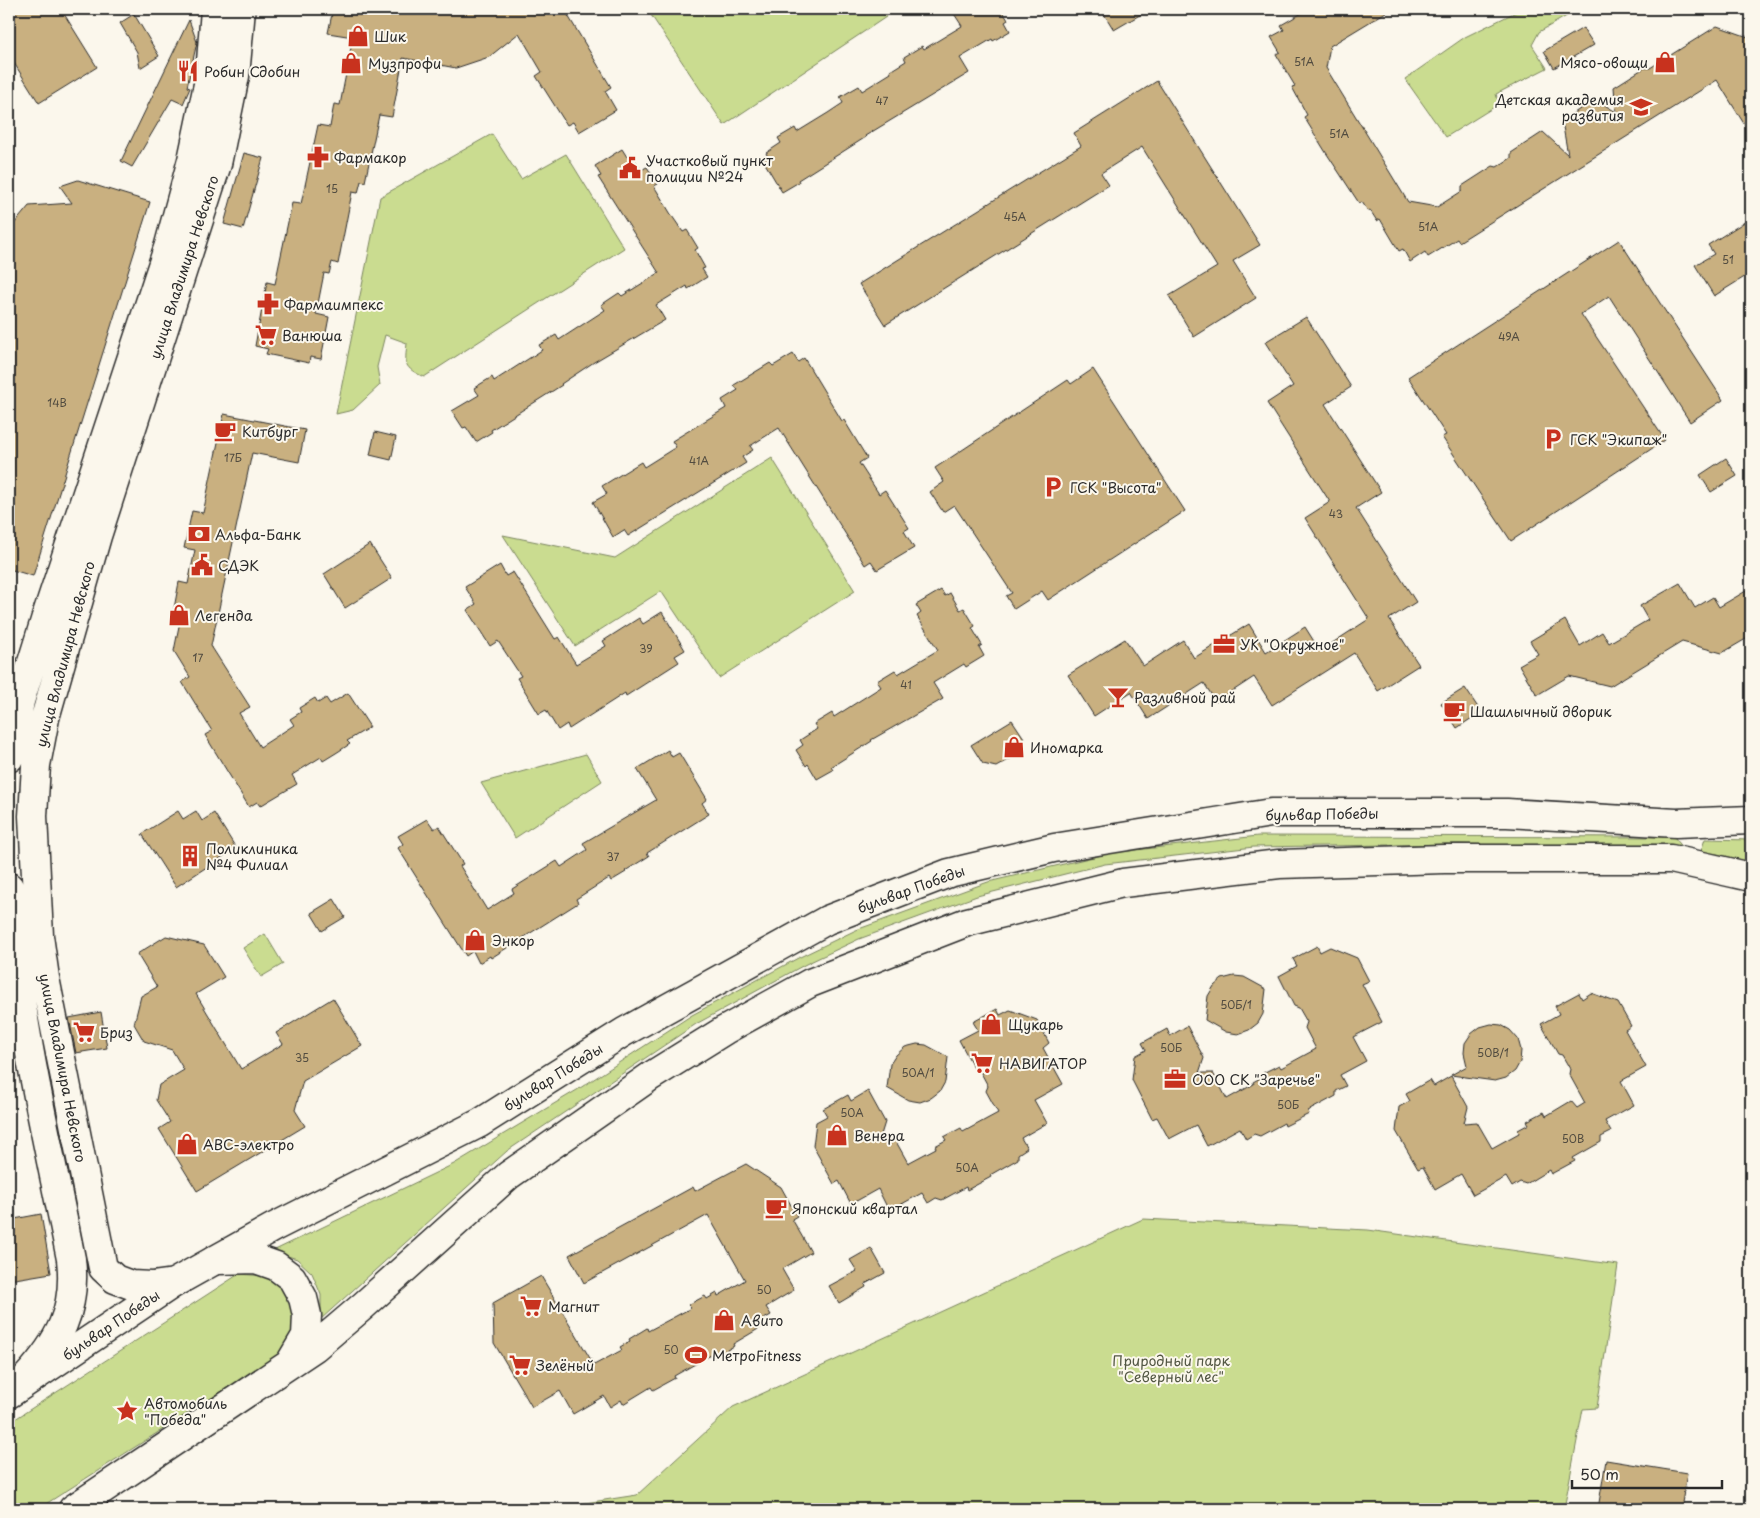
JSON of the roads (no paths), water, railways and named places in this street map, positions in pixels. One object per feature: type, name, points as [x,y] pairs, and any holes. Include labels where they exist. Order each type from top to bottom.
[{"type":"main road","name":"улица Владимира Невского","points":[[9,758],[20,701],[166,254],[192,160],[210,75],[215,9]]},
{"type":"main road","name":"улица Владимира Невского","points":[[174,1283],[152,1286],[131,1284],[115,1279],[103,1268],[45,978],[39,936],[33,816],[36,765],[45,718],[97,536],[217,164],[235,76],[240,9]]},
{"type":"main road","name":"бульвар Победы","points":[[14,1390],[174,1283],[274,1227],[480,1124],[624,1032],[827,920],[948,873],[1054,848],[1271,813],[1507,813],[1676,823],[1751,820]]},
{"type":"main road","points":[[1702,866],[1694,858],[1691,844],[1693,834],[1698,827],[1706,822]]},
{"type":"main road","points":[[1671,859],[1681,853],[1688,843],[1685,831],[1676,823]]},
{"type":"main road","name":"бульвар Победы","points":[[73,1509],[315,1347],[364,1306],[509,1174],[651,1076],[724,1030],[810,983],[968,922],[1123,883],[1279,864],[1444,859],[1671,859],[1751,877]]},
{"type":"main road","name":"улица Владимира Невского","points":[[9,887],[18,982],[74,1280],[70,1304],[63,1326],[46,1356],[14,1390]]},
{"type":"main road","name":"бульвар Победы","points":[[215,1260],[256,1259],[276,1266],[292,1278],[303,1298],[307,1315],[306,1336],[288,1366]]},
{"type":"place","name":"Шик","points":[[358,36]]},
{"type":"place","name":"Мясо-овощи","points":[[1665,62]]},
{"type":"place","name":"Музпрофи","points":[[351,63]]},
{"type":"place","name":"Робин Сдобин","points":[[188,71]]},
{"type":"place","name":"Детская академия развития","points":[[1641,107]]},
{"type":"place","name":"Фармакор","points":[[318,157]]},
{"type":"place","name":"Участковый пункт полиции №24","points":[[630,168]]},
{"type":"place","name":"Фармаимпекс","points":[[268,304]]},
{"type":"place","name":"Ванюша","points":[[266,335]]},
{"type":"place","name":"Китбург","points":[[225,431]]},
{"type":"place","name":"ГСК \"Экипаж\"","points":[[1553,439]]},
{"type":"place","name":"ГСК \"Высота\"","points":[[1053,487]]},
{"type":"place","name":"Альфа-Банк","points":[[199,534]]},
{"type":"place","name":"СДЭК","points":[[202,565]]},
{"type":"place","name":"Легенда","points":[[179,615]]},
{"type":"place","name":"УК \"Окружное\"","points":[[1224,644]]},
{"type":"place","name":"Разливной рай","points":[[1118,697]]},
{"type":"place","name":"Шашлычный дворик","points":[[1454,711]]},
{"type":"place","name":"Иномарка","points":[[1014,747]]},
{"type":"place","name":"Поликлиника №4 Филиал","points":[[190,856]]},
{"type":"place","name":"Энкор","points":[[475,940]]},
{"type":"place","name":"Щукарь","points":[[991,1024]]},
{"type":"place","name":"Бриз","points":[[84,1032]]},
{"type":"place","name":"НАВИГАТОР","points":[[982,1063]]},
{"type":"place","name":"ООО СК \"Заречье\"","points":[[1175,1079]]},
{"type":"place","name":"Венера","points":[[837,1135]]},
{"type":"place","name":"АВС-электро","points":[[187,1144]]},
{"type":"place","name":"Японский квартал","points":[[776,1208]]},
{"type":"place","name":"Магнит","points":[[531,1306]]},
{"type":"place","name":"Авито","points":[[724,1320]]},
{"type":"place","name":"МетроFitness","points":[[696,1355]]},
{"type":"place","name":"Зелёный","points":[[520,1365]]},
{"type":"place","name":"Автомобиль \"Победа\"","points":[[127,1411]]},
{"type":"park label","name":"Природный парк \"Северный лес\"","points":[[1171,1368]]}]
